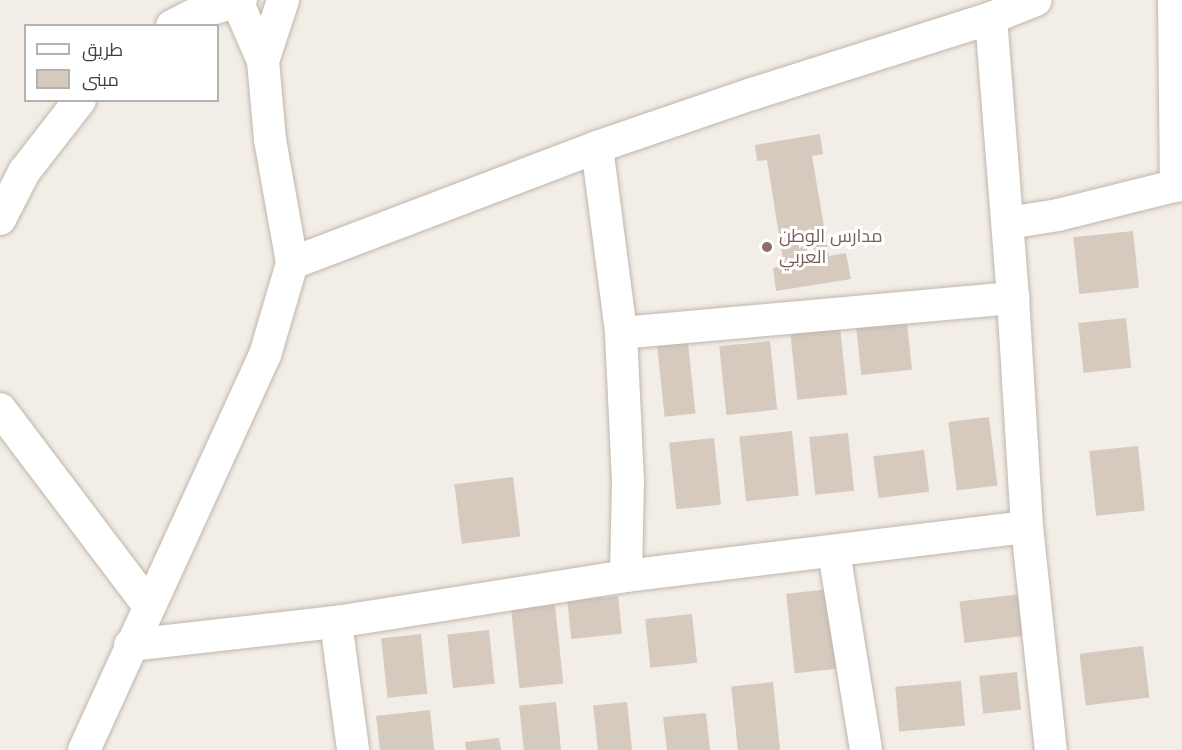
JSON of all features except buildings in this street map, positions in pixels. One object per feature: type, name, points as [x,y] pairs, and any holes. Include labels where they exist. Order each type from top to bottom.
[{"type":"street","points":[[262,61],[283,0]]},
{"type":"street","points":[[292,263],[597,147],[763,90],[991,18],[1036,0]]},
{"type":"street","points":[[1008,223],[1058,215],[1179,185],[1174,0]]},
{"type":"street","points":[[84,750],[130,645],[265,355],[292,263],[270,139],[262,61],[239,1],[196,14],[176,24]]},
{"type":"street","points":[[991,18],[1008,223],[1027,527],[1051,750]]},
{"type":"street","points":[[0,219],[24,172],[78,102]]},
{"type":"street","points":[[597,147],[621,333],[628,480],[626,576]]},
{"type":"street","points":[[621,333],[1013,298]]},
{"type":"street","points":[[0,408],[149,606]]},
{"type":"street","points":[[130,645],[336,622],[626,576],[1027,527]]},
{"type":"street","points":[[834,552],[866,750]]},
{"type":"street","points":[[336,622],[353,750]]},
{"type":"place","name":"مدارس الوطن العربي","points":[[767,247]]}]
